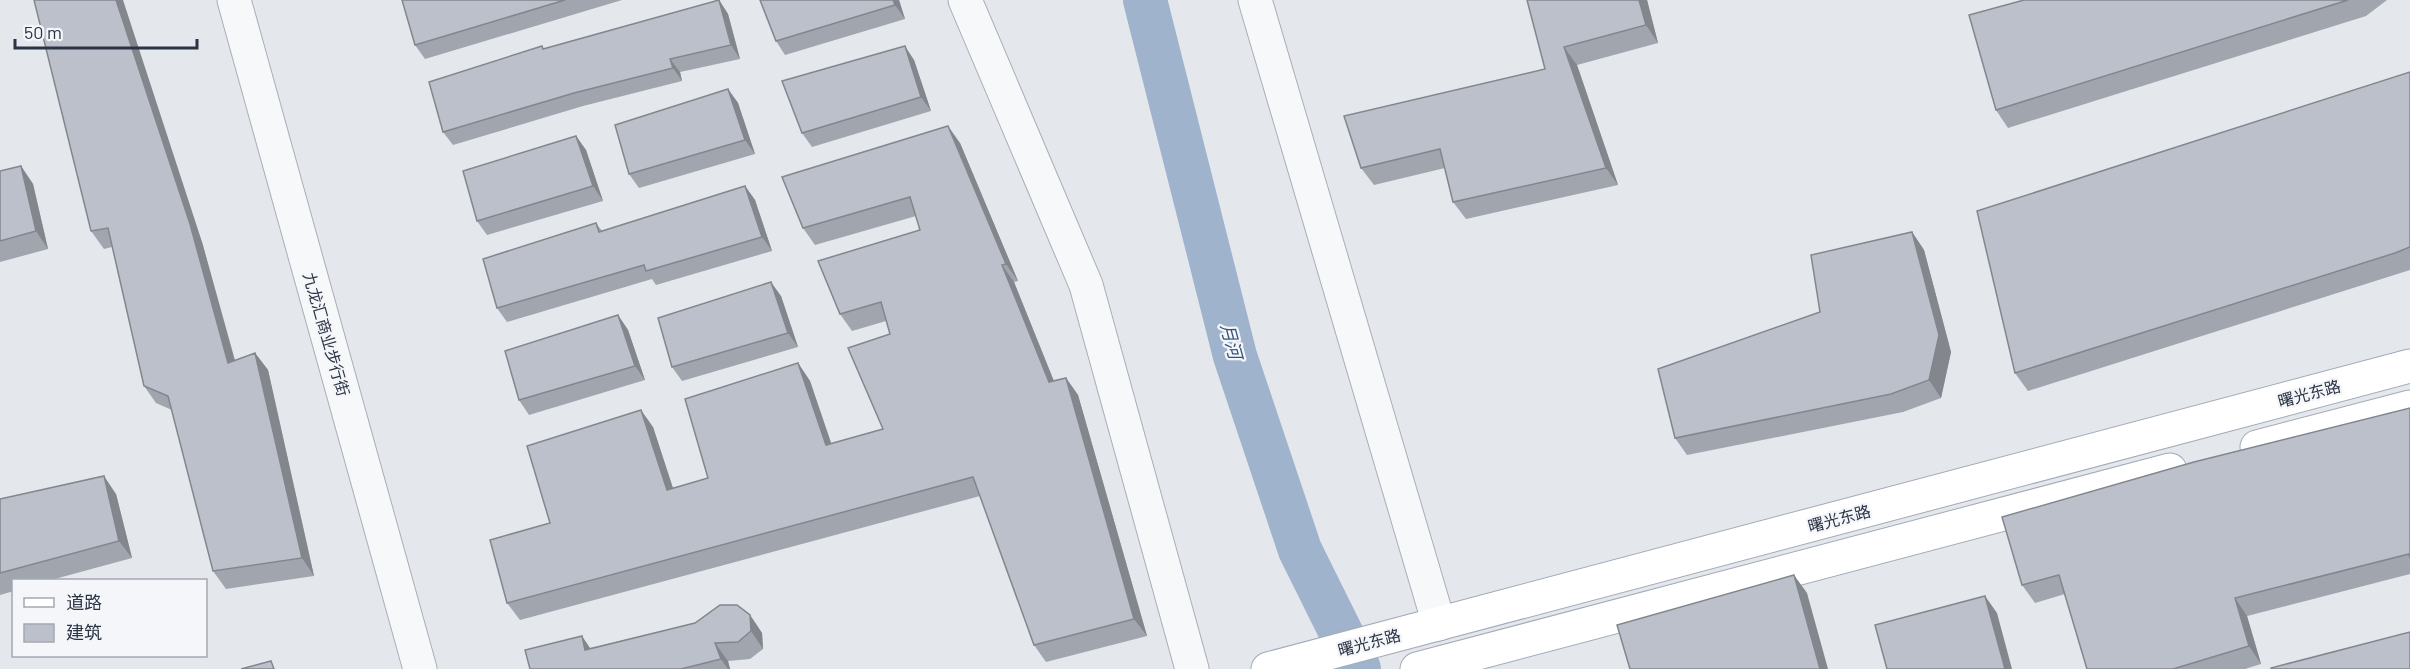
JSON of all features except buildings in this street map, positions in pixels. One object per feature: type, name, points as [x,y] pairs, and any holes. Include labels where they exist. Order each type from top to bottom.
[{"type":"main road","name":"曙光东路","points":[[1268,669],[2410,366]]},
{"type":"main road","points":[[1417,669],[2410,407]]},
{"type":"street","name":"九龙汇商业步行街","points":[[234,0],[420,669]]},
{"type":"street","points":[[965,0],[1086,285],[1192,669]]},
{"type":"street","points":[[1255,0],[1439,624]]},
{"type":"waterway","name":"月河","points":[[1145,0],[1235,356],[1300,550],[1359,669]]}]
